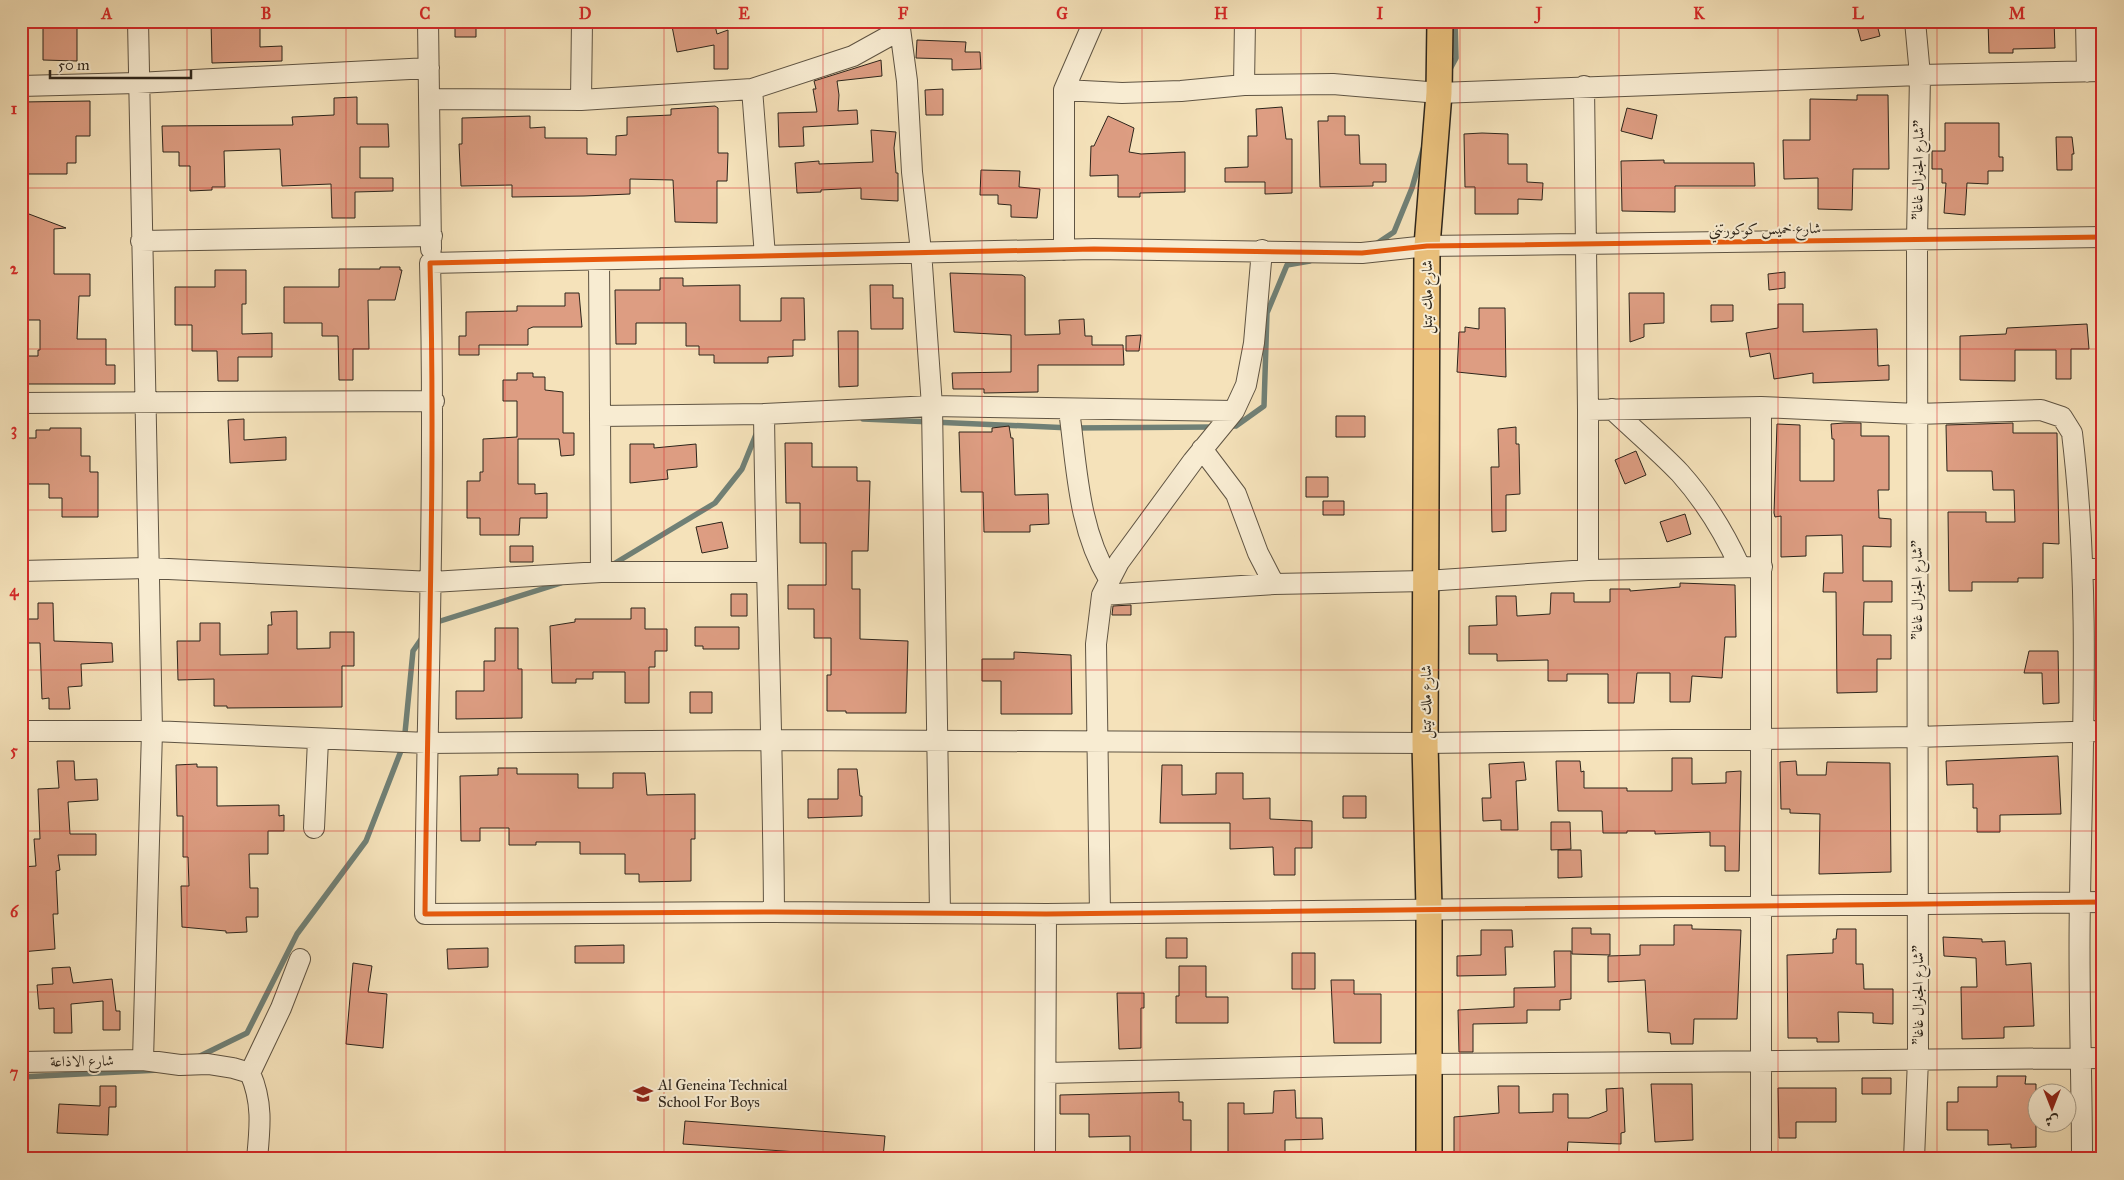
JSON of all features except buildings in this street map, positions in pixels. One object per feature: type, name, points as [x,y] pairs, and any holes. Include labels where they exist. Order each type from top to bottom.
[{"type":"main road","name":"شارع ملك تيتل","points":[[1428,1159],[1429,910],[1425,743],[1427,246],[1439,93],[1440,21]]},
{"type":"street","points":[[138,21],[137,83],[152,731],[143,1060]]},
{"type":"street","points":[[428,21],[432,236],[430,263],[434,401],[432,582],[426,743],[425,914],[774,912],[1046,914],[1762,905],[1918,906],[2103,902]]},
{"type":"street","points":[[581,100],[582,21]]},
{"type":"street","points":[[1064,250],[1064,90],[1094,21]]},
{"type":"street","points":[[1244,85],[1245,21]]},
{"type":"street","name":"\"شارع الجنرال غاغا\"","points":[[1914,1159],[1918,1059],[1917,240],[1920,75],[1916,21]]},
{"type":"street","points":[[1064,90],[1132,93],[1244,85],[1333,84],[1439,93],[1584,86],[1920,75],[2095,72],[2086,21]]},
{"type":"street","points":[[430,99],[581,100],[752,89],[853,56],[900,26],[908,81],[912,172],[921,251],[932,406],[940,913]]},
{"type":"street","points":[[21,86],[137,83],[429,68]]},
{"type":"street","points":[[1584,86],[1587,244],[1588,570]]},
{"type":"street","points":[[752,89],[765,256]]},
{"type":"street","points":[[141,240],[432,236]]},
{"type":"street","name":"شارع خميس كوكورتني","points":[[430,263],[599,261],[921,251],[1262,250],[1362,253],[1427,246],[2103,237]]},
{"type":"street","points":[[1100,913],[1096,644],[1106,587],[1202,449],[1234,411],[1246,385],[1254,343],[1262,250]]},
{"type":"street","points":[[599,261],[601,572]]},
{"type":"street","points":[[21,403],[434,401]]},
{"type":"street","points":[[600,416],[764,414],[932,406],[1069,410],[1234,411]]},
{"type":"street","points":[[1588,410],[1761,407],[1917,414],[2041,410],[2062,417],[2072,433],[2080,502],[2093,732],[2080,903],[2082,1159]]},
{"type":"street","points":[[1761,407],[1761,1159]]},
{"type":"street","points":[[1612,409],[1686,480],[1707,507],[1729,543],[1740,567]]},
{"type":"street","points":[[1069,410],[1080,496],[1089,539],[1106,587]]},
{"type":"street","points":[[764,414],[766,572],[773,740],[774,912]]},
{"type":"street","points":[[1202,449],[1236,494],[1258,553],[1274,584]]},
{"type":"street","points":[[1106,587],[1426,581],[1588,570],[1762,567]]},
{"type":"street","points":[[21,570],[148,568],[432,582],[601,572],[766,572]]},
{"type":"street","points":[[2083,569],[2103,569]]},
{"type":"street","points":[[21,731],[152,731],[318,740],[426,743],[773,740],[1098,743],[1425,743],[1917,737],[2093,732]]},
{"type":"street","points":[[314,828],[318,740]]},
{"type":"street","points":[[1045,1159],[1046,914]]},
{"type":"street","points":[[258,1159],[261,1109],[257,1090],[250,1073],[281,1008],[300,959]]},
{"type":"street","points":[[1046,1073],[1429,1064],[2103,1058]]},
{"type":"street","name":"شارع الاذاعة","points":[[21,1062],[143,1060],[180,1065],[208,1064],[234,1068],[250,1073]]},
{"type":"waterway","points":[[1449,71],[1456,58],[1455,21]]},
{"type":"waterway","points":[[1376,244],[1394,232],[1412,188],[1424,146]]},
{"type":"waterway","points":[[1228,426],[1236,426],[1264,406],[1267,313],[1287,265],[1310,261]]},
{"type":"waterway","points":[[863,419],[1071,428],[1214,427]]},
{"type":"waterway","points":[[612,565],[715,503],[742,469],[757,432]]},
{"type":"waterway","points":[[434,623],[561,583]]},
{"type":"waterway","points":[[198,1057],[247,1033],[297,934],[366,841],[404,743],[413,651],[424,635]]},
{"type":"waterway","points":[[21,1077],[159,1070]]},
{"type":"cycle path","points":[[2103,237],[1427,246],[1362,253],[1094,249],[430,263],[432,507],[425,914],[774,912],[1046,914],[2103,902]]},
{"type":"place","name":"Al Geneina Technical School For Boys","points":[[643,1094]]}]
